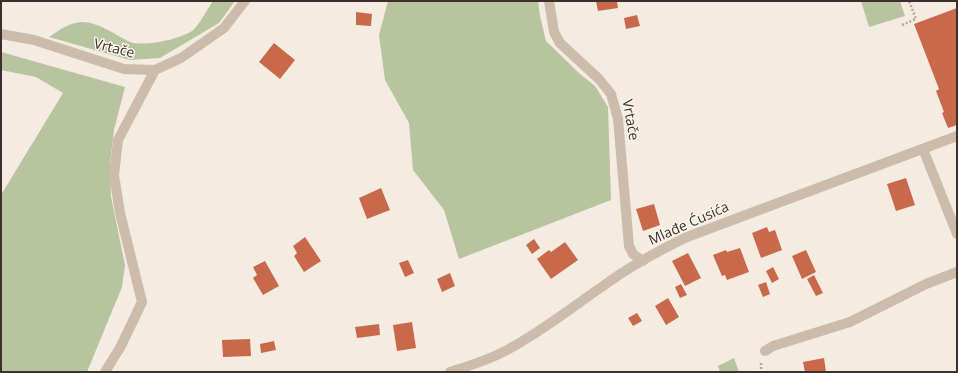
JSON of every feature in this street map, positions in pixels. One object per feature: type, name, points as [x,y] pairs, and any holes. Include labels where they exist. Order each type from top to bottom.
[{"type":"street","name":"Vrtače","points":[[1,34],[34,40],[124,69],[155,70],[181,58],[224,28],[245,1]]},
{"type":"street","name":"Vrtače","points":[[549,1],[554,32],[560,42],[599,79],[611,94],[618,119],[629,246],[633,254],[643,260]]},
{"type":"street","points":[[105,372],[121,346],[142,302],[120,213],[114,175],[118,140],[155,70]]},
{"type":"street","name":"Mlađe Ćusića","points":[[450,372],[486,360],[507,350],[643,260],[687,238],[957,136]]},
{"type":"street","points":[[922,149],[957,234]]},
{"type":"street","points":[[765,352],[773,346],[850,322],[926,284],[957,272]]},
{"type":"path","points":[[902,25],[916,19],[909,1]]},
{"type":"green space","points":[[213,1],[235,1],[219,23],[160,58],[130,60],[49,37],[69,25],[82,22],[101,26],[130,42],[144,44],[153,43],[179,37],[195,29]]},
{"type":"green space","points":[[388,1],[538,1],[546,41],[580,74],[595,86],[608,107],[611,200],[459,259],[444,210],[413,170],[409,123],[385,80],[379,35]]},
{"type":"green space","points":[[861,1],[900,1],[905,16],[869,27]]},
{"type":"green space","points":[[1,52],[125,87],[114,130],[110,164],[111,197],[125,265],[122,287],[87,372],[1,372],[1,195],[63,93],[36,77],[1,70]]},
{"type":"green space","points":[[734,358],[739,372],[720,372],[718,366]]},
{"type":"building","points":[[596,1],[617,1],[618,8],[598,11]]},
{"type":"building","points":[[957,8],[957,125],[948,128],[936,91],[939,89],[914,24]]},
{"type":"building","points":[[356,12],[372,14],[371,26],[356,25]]},
{"type":"building","points":[[637,15],[640,26],[626,29],[624,18]]},
{"type":"building","points":[[274,43],[295,60],[280,79],[259,62]]},
{"type":"building","points":[[906,178],[915,205],[896,211],[887,184]]},
{"type":"building","points":[[381,188],[390,210],[367,219],[359,198]]},
{"type":"building","points":[[654,204],[660,225],[643,231],[636,209]]},
{"type":"building","points":[[767,227],[769,232],[775,230],[782,250],[761,258],[752,233]]},
{"type":"building","points":[[305,237],[321,261],[304,272],[294,256],[297,253],[293,246]]},
{"type":"building","points":[[534,239],[540,248],[532,254],[526,245]]},
{"type":"building","points":[[565,242],[578,260],[551,279],[537,259],[549,250],[551,252]]},
{"type":"building","points":[[740,248],[749,272],[727,280],[725,275],[722,276],[713,255],[726,250],[727,252]]},
{"type":"building","points":[[806,250],[816,272],[802,279],[792,256]]},
{"type":"building","points":[[688,253],[701,278],[685,286],[672,261]]},
{"type":"building","points":[[408,260],[414,273],[405,277],[399,263]]},
{"type":"building","points":[[265,261],[279,286],[263,295],[253,278],[257,275],[253,267]]},
{"type":"building","points":[[773,267],[779,279],[772,283],[766,271]]},
{"type":"building","points":[[450,273],[455,286],[442,292],[437,279]]},
{"type":"building","points":[[814,275],[823,293],[816,296],[807,279]]},
{"type":"building","points":[[766,282],[770,294],[763,297],[758,285]]},
{"type":"building","points":[[681,284],[687,295],[680,298],[675,287]]},
{"type":"building","points":[[668,298],[679,317],[666,325],[655,306]]},
{"type":"building","points":[[637,313],[642,321],[633,326],[628,318]]},
{"type":"building","points":[[412,322],[416,348],[397,351],[393,325]]},
{"type":"building","points":[[379,324],[380,335],[357,338],[355,327]]},
{"type":"building","points":[[250,339],[251,356],[223,357],[222,340]]},
{"type":"building","points":[[274,341],[276,350],[261,353],[260,344]]},
{"type":"building","points":[[824,358],[826,372],[805,372],[803,362]]}]
